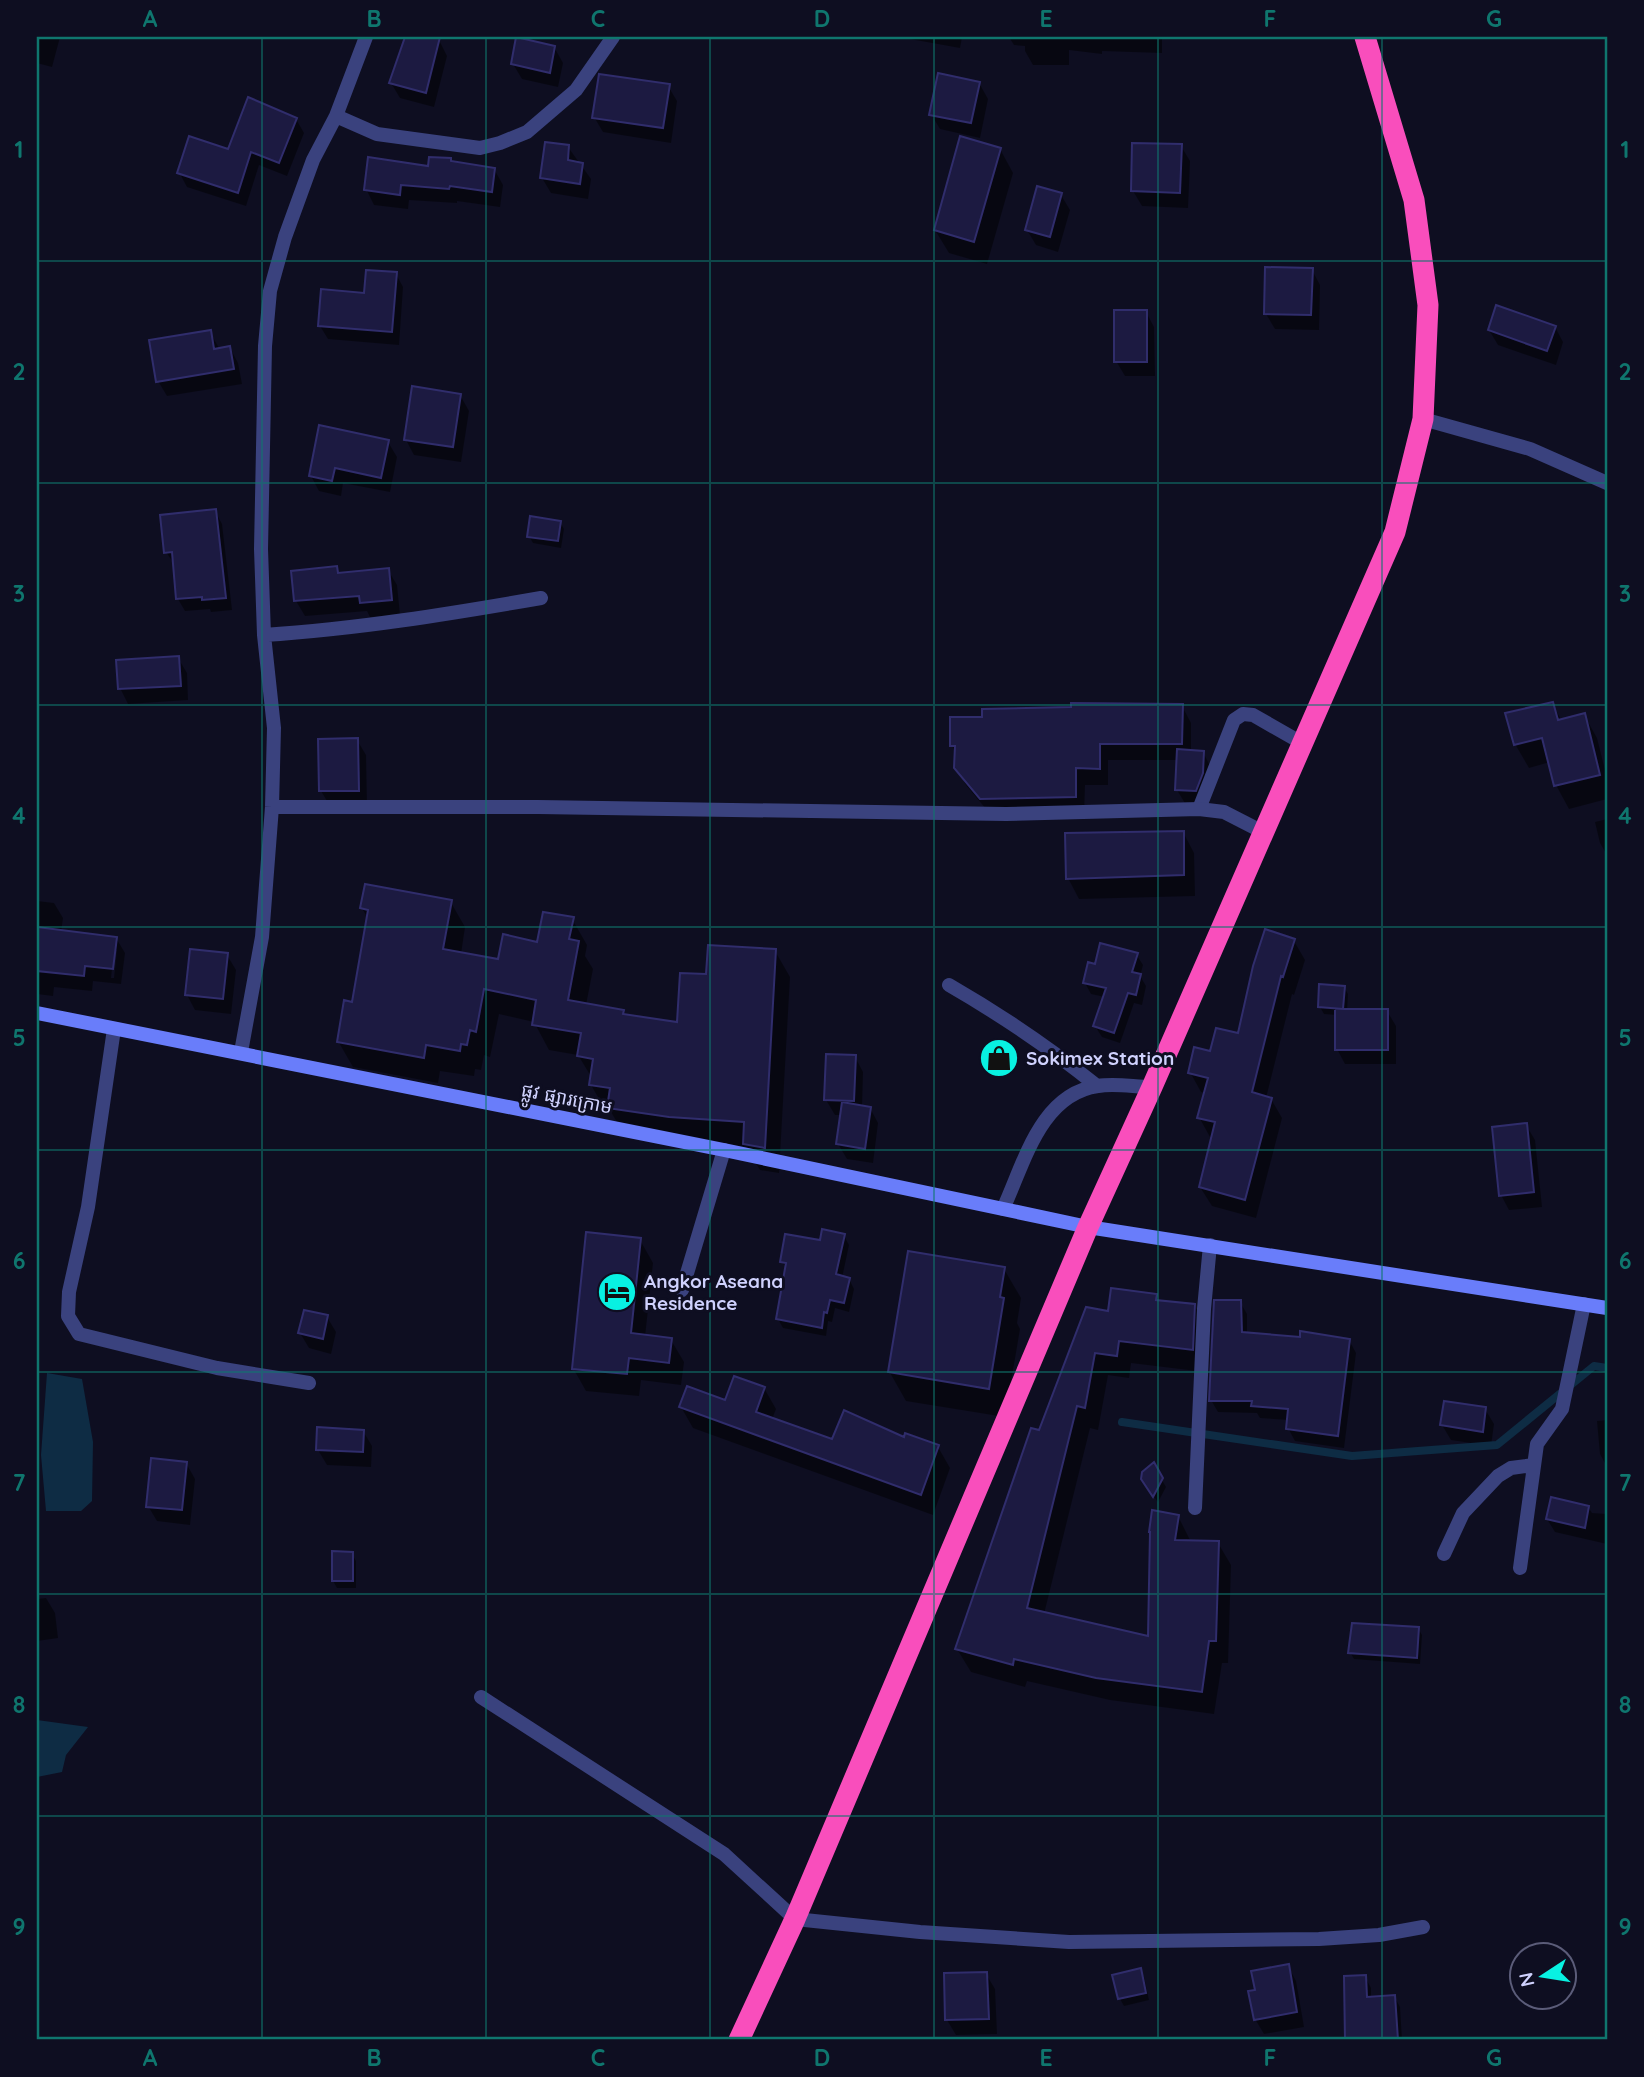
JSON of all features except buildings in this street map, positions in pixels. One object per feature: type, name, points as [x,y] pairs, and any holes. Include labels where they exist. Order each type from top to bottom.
[{"type":"highway","points":[[739,2040],[795,1919],[1088,1227],[1395,531],[1423,419],[1428,306],[1414,201],[1365,37]]},
{"type":"main road","name":"ផ្លូវ ផ្សារក្រោម","points":[[37,1013],[724,1150],[1088,1227],[1607,1308]]},
{"type":"street","points":[[242,1052],[261,937],[272,807],[274,727],[264,635],[262,486],[265,346],[270,291],[285,237],[313,160],[335,116],[366,37]]},
{"type":"street","points":[[335,116],[377,134],[480,148],[500,144],[527,132],[576,90],[613,37]]},
{"type":"street","points":[[1423,419],[1530,449],[1607,483]]},
{"type":"street","points":[[264,635],[391,623],[541,598]]},
{"type":"street","points":[[1199,809],[1234,720],[1243,714],[1254,715],[1302,743]]},
{"type":"street","points":[[272,807],[538,807],[1006,814],[1199,809],[1224,812],[1263,832]]},
{"type":"street","points":[[949,985],[996,1012],[1064,1059],[1097,1086]]},
{"type":"street","points":[[114,1028],[88,1207],[69,1292],[68,1316],[79,1334],[217,1368],[309,1383]]},
{"type":"street","points":[[1003,1209],[1041,1124],[1058,1104],[1097,1086],[1152,1087]]},
{"type":"street","points":[[682,1290],[724,1150]]},
{"type":"street","points":[[1195,1508],[1198,1414],[1210,1245]]},
{"type":"street","points":[[1520,1568],[1537,1444],[1558,1416],[1566,1394],[1584,1304]]},
{"type":"street","points":[[1444,1554],[1464,1513],[1498,1476],[1510,1468],[1533,1465]]},
{"type":"street","points":[[481,1697],[724,1854],[795,1919],[920,1932],[1069,1942],[1319,1939],[1379,1935],[1423,1927]]},
{"type":"water","points":[[47,1373],[82,1379],[93,1442],[92,1501],[81,1511],[46,1511],[41,1455]]},
{"type":"water","points":[[37,1720],[88,1727],[66,1755],[62,1772],[37,1777]]},
{"type":"waterway","points":[[1122,1422],[1352,1456],[1497,1445],[1594,1366],[1607,1368]]},
{"type":"place","name":"Sokimex Station","points":[[999,1058]]},
{"type":"place","name":"Angkor Aseana Residence","points":[[617,1292]]}]
